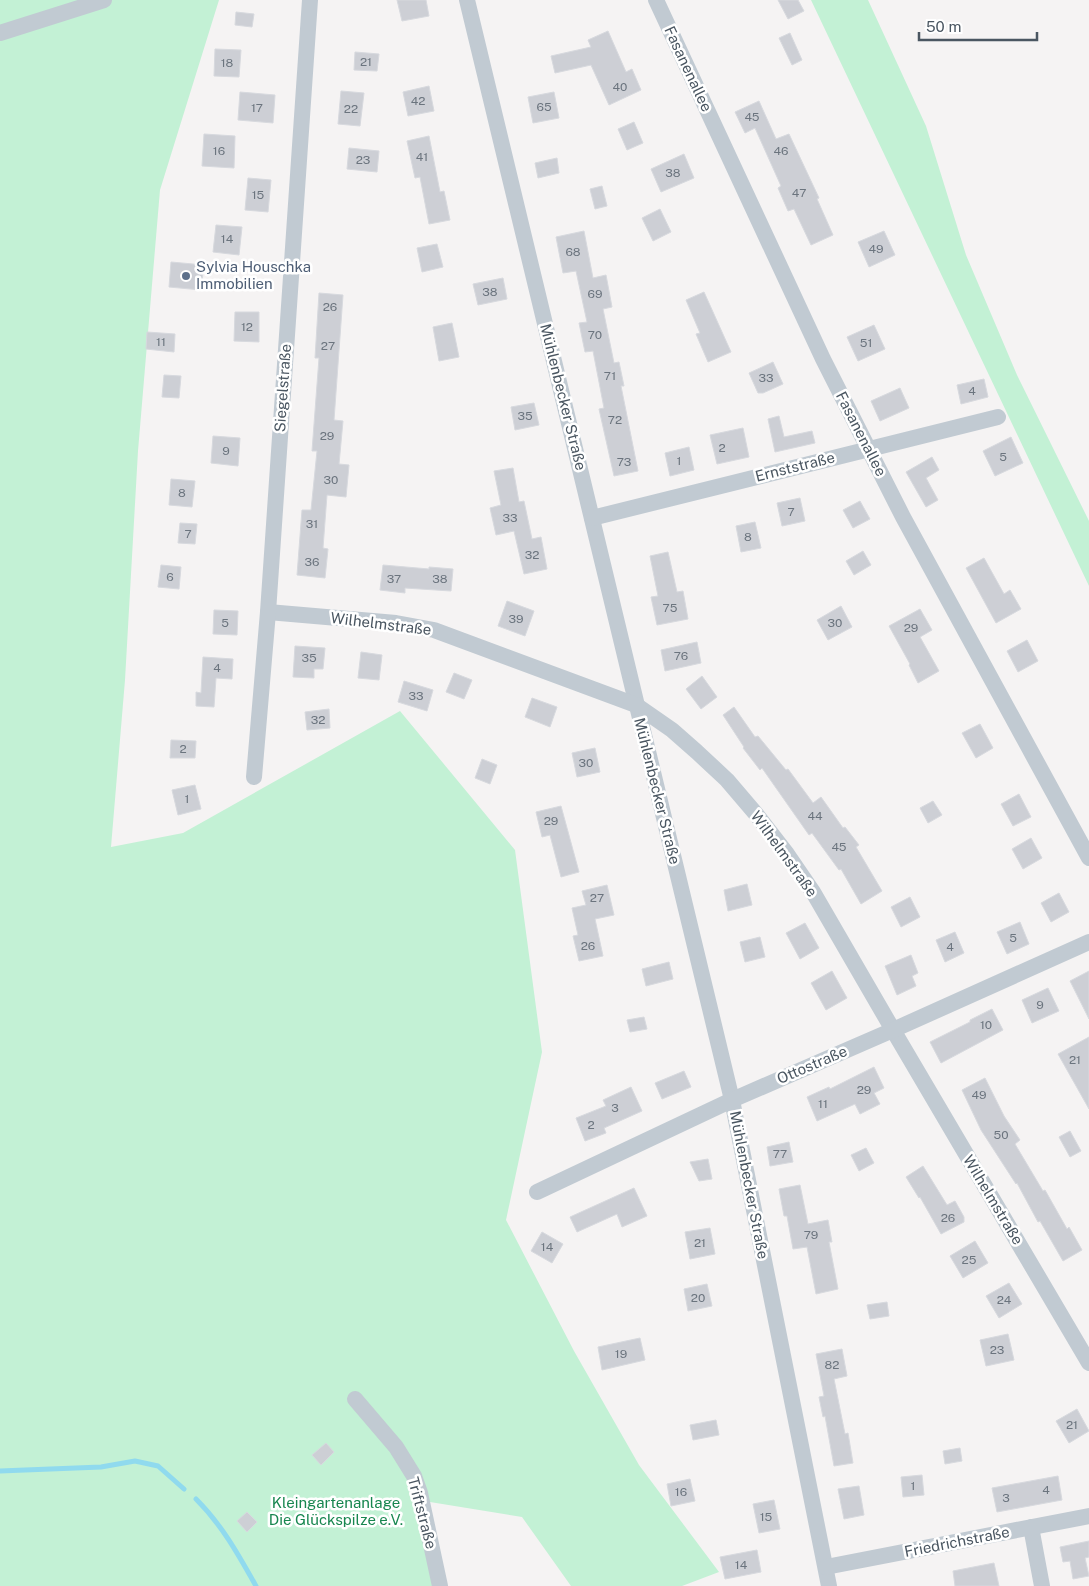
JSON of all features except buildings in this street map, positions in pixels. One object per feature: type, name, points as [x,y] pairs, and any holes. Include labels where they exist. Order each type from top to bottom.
[{"type":"street","points":[[0,33],[104,0]]},
{"type":"street","name":"Siegelstraße","points":[[254,777],[268,612],[310,0]]},
{"type":"street","name":"Mühlenbecker Straße","points":[[467,0],[732,1100],[829,1586]]},
{"type":"street","name":"Fasanenallee","points":[[656,0],[819,351],[908,526],[1089,858]]},
{"type":"street","name":"Ernststraße","points":[[592,518],[998,417]]},
{"type":"street","name":"Wilhelmstraße","points":[[268,612],[396,623],[426,628],[457,638],[636,705],[672,730],[712,766],[742,797],[772,833],[814,892],[1089,1363]]},
{"type":"street","name":"Ottostraße","points":[[537,1192],[732,1100],[1089,942]]},
{"type":"street","name":"Triftstraße","points":[[355,1399],[396,1446],[414,1476],[420,1493],[440,1586]]},
{"type":"street","name":"Friedrichstraße","points":[[826,1567],[1089,1516]]},
{"type":"street","points":[[1031,1528],[1042,1586]]},
{"type":"green space","name":"Kleingartenanlage Die Glückspilze e.V.","points":[[0,0],[219,0],[160,190],[138,451],[125,680],[111,847],[183,833],[400,711],[515,850],[542,1052],[506,1220],[574,1351],[639,1465],[719,1572],[682,1586],[571,1586],[522,1517],[430,1502],[432,1586],[0,1586]]},
{"type":"green space","points":[[811,0],[868,0],[926,126],[966,255],[1017,375],[1089,521],[1089,586]]},
{"type":"waterway","points":[[0,1471],[101,1467],[135,1461],[158,1466],[184,1489]]},
{"type":"waterway","points":[[196,1499],[222,1530],[256,1586]]},
{"type":"place","name":"Sylvia Houschka Immobilien","points":[[186,276]]}]
